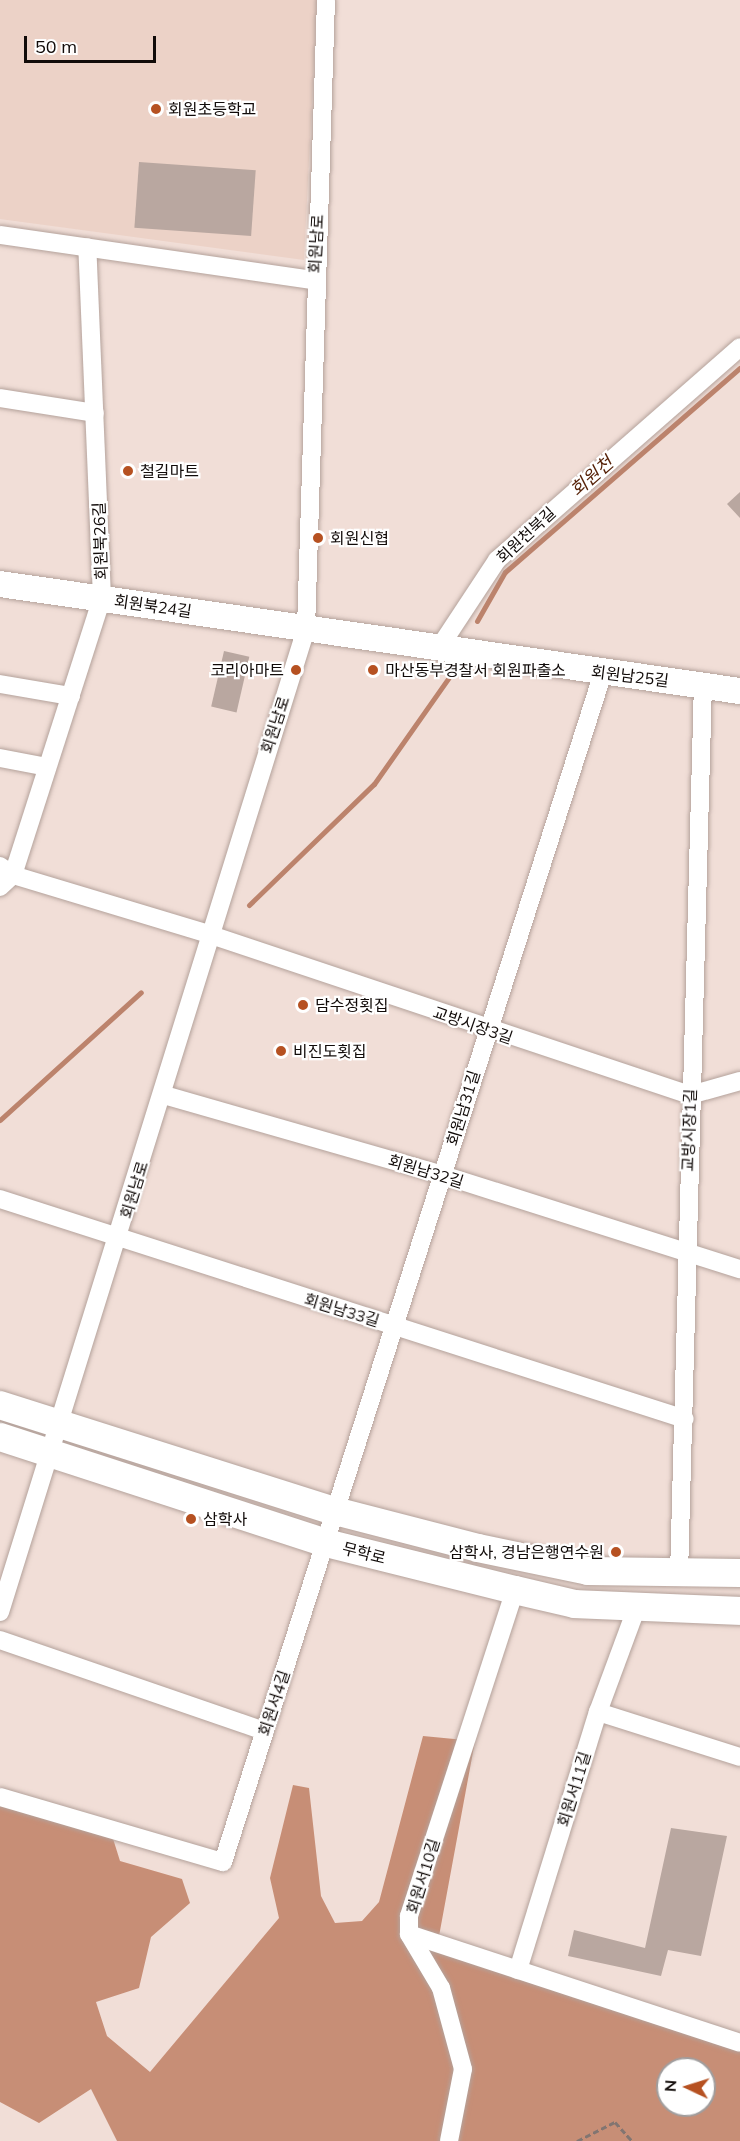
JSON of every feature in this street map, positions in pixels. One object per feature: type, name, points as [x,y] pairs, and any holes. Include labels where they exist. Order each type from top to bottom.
[{"type":"main road","name":"회원북24길","points":[[0,584],[306,629]]},
{"type":"main road","name":"회원남25길","points":[[306,629],[441,645],[603,674],[740,691]]},
{"type":"main road","name":"무학로","points":[[0,1405],[335,1511],[588,1571],[679,1575],[740,1574]]},
{"type":"main road","name":"무학로","points":[[0,1437],[326,1543],[515,1590],[636,1609],[740,1611]]},
{"type":"street","name":"회원남로","points":[[0,1612],[164,1095],[208,934],[306,629],[314,280],[326,0]]},
{"type":"street","points":[[0,235],[314,280]]},
{"type":"street","name":"회원북26길","points":[[4,876],[47,767],[102,598],[87,247]]},
{"type":"street","name":"회원천북길","points":[[441,645],[497,560],[740,347]]},
{"type":"street","points":[[0,398],[95,413]]},
{"type":"street","name":"회원남31길","points":[[326,1543],[487,1030],[603,674]]},
{"type":"street","points":[[0,684],[71,696]]},
{"type":"street","name":"교방시장1길","points":[[679,1575],[685,1419],[685,1256],[703,685]]},
{"type":"street","points":[[0,758],[47,767]]},
{"type":"street","name":"교방시장3길","points":[[4,876],[208,934],[487,1030],[690,1095]]},
{"type":"street","points":[[690,1095],[740,1081]]},
{"type":"street","name":"회원남32길","points":[[164,1095],[443,1175],[685,1256],[740,1269]]},
{"type":"street","name":"회원남33길","points":[[0,1200],[118,1241],[395,1326],[685,1419]]},
{"type":"street","name":"회원서4길","points":[[0,1797],[223,1862],[326,1543]]},
{"type":"street","name":"회원서10길","points":[[515,1590],[408,1916],[409,1934],[740,2043]]},
{"type":"street","name":"회원서11길","points":[[518,1970],[598,1712],[636,1609]]},
{"type":"street","points":[[0,1640],[265,1731]]},
{"type":"street","points":[[598,1712],[740,1757]]},
{"type":"street","points":[[409,1934],[441,1988],[463,2068],[449,2141]]},
{"type":"path","points":[[578,2141],[615,2122],[632,2141]]},
{"type":"shaded area","name":"회원초등학교","points":[[0,0],[317,0],[304,260],[0,219]]},
{"type":"shaded area","points":[[423,1736],[475,1741],[437,1947],[740,2049],[740,2141],[117,2141],[91,2089],[39,2123],[0,2102],[0,1795],[110,1829],[120,1861],[182,1879],[190,1903],[151,1937],[139,1988],[96,2002],[107,2036],[150,2072],[279,1918],[270,1878],[293,1785],[309,1788],[321,1896],[335,1923],[362,1921],[379,1902]]},
{"type":"building","points":[[139,162],[256,170],[251,236],[134,228]]},
{"type":"building","points":[[740,492],[740,518],[727,504]]},
{"type":"building","points":[[224,651],[249,657],[237,712],[211,707]]},
{"type":"building","points":[[671,1828],[727,1836],[701,1956],[668,1950],[661,1976],[568,1956],[574,1930],[645,1948]]},
{"type":"waterway","name":"회원천","points":[[477,621],[505,572],[740,368]]},
{"type":"waterway","points":[[249,905],[374,784],[459,663]]},
{"type":"waterway","points":[[0,1120],[141,992]]},
{"type":"place","name":"회원초등학교","points":[[156,109]]},
{"type":"place","name":"철길마트","points":[[128,471]]},
{"type":"place","name":"회원신협","points":[[318,538]]},
{"type":"place","name":"코리아마트","points":[[296,670]]},
{"type":"place","name":"마산동부경찰서 회원파출소","points":[[373,670]]},
{"type":"place","name":"담수정횟집","points":[[303,1005]]},
{"type":"place","name":"비진도횟집","points":[[281,1051]]},
{"type":"place","name":"삼학사","points":[[191,1519]]},
{"type":"place","name":"삼학사, 경남은행연수원","points":[[616,1552]]}]
